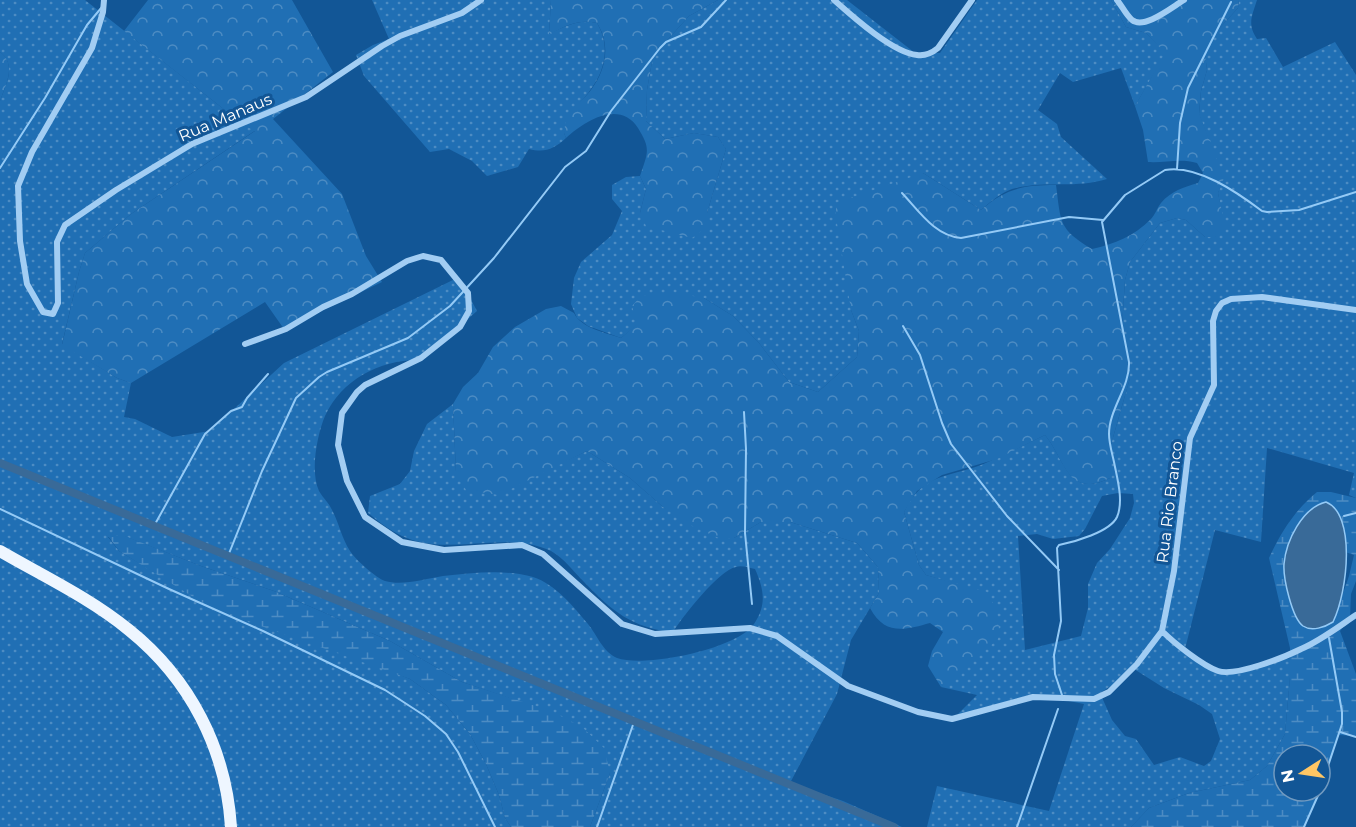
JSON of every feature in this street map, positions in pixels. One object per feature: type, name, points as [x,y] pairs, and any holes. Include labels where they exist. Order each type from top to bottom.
[{"type":"main road","points":[[0,551],[115,620],[141,640],[171,671],[196,707],[213,743],[225,782],[231,827]]},
{"type":"street","name":"Rua Manaus","points":[[104,0],[93,48],[32,152],[18,186],[20,241],[27,284],[43,312],[53,314],[58,303],[57,242],[65,225],[116,190],[192,144],[306,97],[399,36],[462,12],[481,0]]},
{"type":"street","points":[[834,0],[895,47],[915,55],[924,55],[938,48],[972,0]]},
{"type":"street","points":[[1117,0],[1132,20],[1138,23],[1151,20],[1184,0]]},
{"type":"street","points":[[245,344],[286,329],[323,307],[352,294],[407,261],[423,256],[441,260],[468,293],[469,311],[460,327],[421,358],[365,385],[351,399],[342,413],[338,445],[347,481],[365,517],[402,542],[444,550],[522,545],[543,554],[622,624],[655,634],[750,628],[777,636],[848,686],[918,712],[952,719],[1033,698],[1094,699],[1109,692],[1137,664],[1162,631],[1188,652],[1219,672],[1252,668],[1302,649],[1356,615]]},
{"type":"street","name":"Rua Rio Branco","points":[[1162,631],[1174,571],[1190,438],[1214,385],[1213,321],[1216,310],[1222,303],[1231,299],[1262,297],[1356,310]]},
{"type":"green space","points":[[0,0],[85,0],[244,125],[256,130],[131,214],[85,253],[62,344],[117,378],[131,383],[124,417],[135,419],[172,437],[210,431],[284,363],[459,277],[477,311],[421,360],[392,363],[364,374],[352,382],[332,403],[325,416],[319,433],[316,454],[316,483],[331,507],[347,546],[353,554],[376,576],[392,582],[488,572],[511,573],[541,580],[577,610],[608,652],[617,658],[648,660],[690,654],[729,641],[744,633],[754,624],[761,610],[763,597],[755,569],[738,566],[720,576],[693,605],[673,632],[646,627],[614,610],[565,561],[551,551],[514,542],[438,545],[402,536],[384,525],[368,513],[370,496],[400,484],[410,471],[414,451],[427,424],[453,404],[456,472],[546,470],[587,451],[630,478],[663,507],[734,538],[761,522],[790,522],[857,543],[878,567],[879,593],[851,640],[837,694],[790,783],[843,801],[902,827],[590,827],[610,773],[521,702],[462,682],[390,641],[274,591],[124,536],[108,537],[119,551],[174,584],[410,679],[446,705],[470,734],[486,764],[499,795],[505,818],[511,827],[0,827],[0,101],[9,69],[5,57],[0,52]]},
{"type":"green space","points":[[148,0],[292,0],[333,72],[273,119],[342,194],[366,256],[382,282],[284,329],[265,302],[131,383],[117,378],[62,345],[85,253],[131,214],[255,131],[244,125],[124,31]]},
{"type":"green space","points":[[372,0],[551,0],[549,34],[578,23],[597,23],[604,40],[603,65],[596,81],[579,104],[564,133],[566,138],[549,149],[540,151],[529,149],[518,167],[487,176],[472,161],[449,149],[430,152],[364,76],[356,55],[389,39]]},
{"type":"green space","points":[[551,0],[718,0],[689,16],[653,56],[647,90],[646,121],[665,139],[694,133],[718,137],[726,149],[707,213],[707,227],[692,238],[646,226],[640,213],[646,189],[640,176],[647,151],[645,141],[630,119],[622,115],[602,116],[582,125],[566,138],[564,133],[567,119],[596,82],[603,66],[605,49],[597,23],[578,23],[566,26],[549,35]]},
{"type":"green space","points":[[718,0],[847,0],[915,53],[940,53],[977,0],[1111,0],[1126,27],[1146,33],[1166,53],[1135,106],[1121,68],[1073,82],[1060,73],[1038,110],[1057,124],[1061,137],[1107,179],[1083,184],[1024,186],[1000,195],[981,210],[923,173],[851,310],[859,331],[857,357],[818,392],[789,382],[759,343],[733,316],[704,298],[638,324],[621,338],[588,326],[577,318],[571,304],[574,278],[581,262],[612,235],[622,211],[612,199],[612,185],[626,177],[640,176],[646,189],[640,213],[707,227],[707,213],[726,149],[718,137],[694,133],[665,139],[646,121],[647,90],[653,56],[689,16]]},
{"type":"green space","points":[[1111,0],[1239,0],[1238,8],[1216,32],[1205,53],[1207,70],[1201,91],[1199,113],[1224,178],[1218,193],[1225,226],[1215,237],[1205,237],[1186,220],[1177,218],[1160,223],[1130,262],[1125,280],[1122,327],[1130,364],[1130,378],[1110,448],[1110,478],[1085,484],[1076,480],[1063,466],[1045,435],[997,459],[942,475],[917,491],[904,512],[919,565],[926,575],[987,592],[998,620],[998,639],[941,687],[928,666],[932,651],[943,632],[930,623],[896,629],[882,623],[876,617],[870,608],[879,593],[878,567],[857,543],[790,522],[761,522],[734,538],[721,539],[694,527],[663,507],[630,478],[587,451],[499,495],[466,490],[456,472],[453,404],[463,387],[478,373],[493,347],[515,327],[546,309],[561,306],[574,313],[582,323],[621,338],[637,324],[632,306],[641,296],[671,292],[704,298],[733,316],[759,343],[789,382],[818,392],[857,357],[859,331],[851,310],[836,217],[836,203],[923,173],[981,210],[1007,192],[1016,189],[1056,185],[1063,223],[1073,236],[1092,249],[1116,242],[1145,225],[1169,195],[1198,183],[1203,173],[1197,163],[1148,162],[1143,130],[1135,106],[1165,53],[1146,33],[1126,27]]},
{"type":"green space","points":[[1239,0],[1257,0],[1251,20],[1252,29],[1257,39],[1266,38],[1283,67],[1335,42],[1356,75],[1356,498],[1349,495],[1354,473],[1267,448],[1261,542],[1215,530],[1185,649],[1221,673],[1251,669],[1290,658],[1285,734],[1280,743],[1272,743],[1272,757],[1267,766],[1250,780],[1189,793],[1149,808],[1131,827],[927,827],[937,786],[1049,811],[1084,704],[1034,694],[956,716],[977,695],[941,687],[949,678],[962,586],[926,575],[919,565],[904,512],[911,499],[927,483],[981,465],[1045,435],[1064,466],[1077,480],[1085,484],[1110,478],[1110,448],[1130,378],[1130,364],[1122,327],[1125,280],[1130,262],[1160,223],[1177,218],[1186,220],[1205,237],[1215,237],[1220,204],[1218,193],[1223,178],[1199,114],[1201,91],[1207,70],[1205,54],[1216,32],[1238,8]],"holes":[[[1118,493],[1133,494],[1134,503],[1130,518],[1110,549],[1097,563],[1088,584],[1088,608],[1081,636],[1025,650],[1018,536],[1037,534],[1053,539],[1079,536],[1102,496]],[[1134,669],[1212,714],[1220,739],[1211,761],[1204,766],[1180,757],[1154,765],[1136,739],[1125,736],[1112,720],[1100,693]]]},
{"type":"green space","points":[[0,52],[8,62],[9,75],[0,101]]},
{"type":"green space","points":[[1317,492],[1331,492],[1356,498],[1356,581],[1351,594],[1350,618],[1340,631],[1356,674],[1356,736],[1339,735],[1332,754],[1332,743],[1280,743],[1285,734],[1290,648],[1269,558],[1278,539],[1302,506]],"holes":[[[1294,534],[1354,555],[1333,622],[1303,626],[1291,604],[1284,578],[1285,558]]]},
{"type":"green space","points":[[108,536],[125,536],[201,566],[274,591],[390,641],[462,682],[551,711],[582,727],[604,748],[610,773],[590,827],[511,827],[505,818],[499,795],[486,764],[470,734],[446,705],[410,679],[203,603],[119,551]]},
{"type":"green space","points":[[1272,757],[1272,803],[1314,803],[1305,827],[1131,827],[1149,808],[1189,793],[1250,780],[1267,766]]},
{"type":"shaded area","points":[[1326,502],[1336,509],[1342,521],[1345,537],[1345,574],[1333,622],[1310,629],[1299,622],[1292,607],[1284,570],[1285,555],[1292,536],[1303,518],[1317,505]]},
{"type":"waterway","points":[[228,556],[262,471],[296,398],[327,372],[408,338],[450,306],[494,258],[565,167],[586,151],[611,111],[660,48],[666,42],[701,27],[726,0]]},
{"type":"waterway","points":[[1177,169],[1180,123],[1188,88],[1231,2]]},
{"type":"waterway","points":[[0,168],[45,98],[87,25],[102,7]]},
{"type":"waterway","points":[[1062,695],[1055,674],[1054,655],[1061,621],[1057,548],[1059,545],[1100,532],[1117,517],[1120,504],[1109,434],[1112,416],[1126,380],[1129,362],[1102,222],[1125,195],[1165,170],[1190,171],[1216,181],[1267,212],[1299,210],[1356,192]]},
{"type":"waterway","points":[[902,193],[935,228],[961,238],[1069,217],[1103,220]]},
{"type":"waterway","points":[[903,326],[920,355],[951,444],[1007,516],[1059,570]]},
{"type":"waterway","points":[[154,526],[205,434],[231,411],[242,407],[268,374]]},
{"type":"waterway","points":[[744,412],[745,533],[752,604]]},
{"type":"waterway","points":[[0,463],[894,827]]},
{"type":"waterway","points":[[0,509],[385,690],[425,716],[446,734],[458,752],[495,827]]},
{"type":"waterway","points":[[1344,516],[1356,513]]},
{"type":"waterway","points":[[1329,638],[1342,712],[1342,724],[1332,754]]},
{"type":"waterway","points":[[1017,827],[1058,709]]},
{"type":"waterway","points":[[597,827],[634,722]]},
{"type":"waterway","points":[[1340,732],[1356,737]]},
{"type":"waterway","points":[[1304,827],[1315,803]]}]
